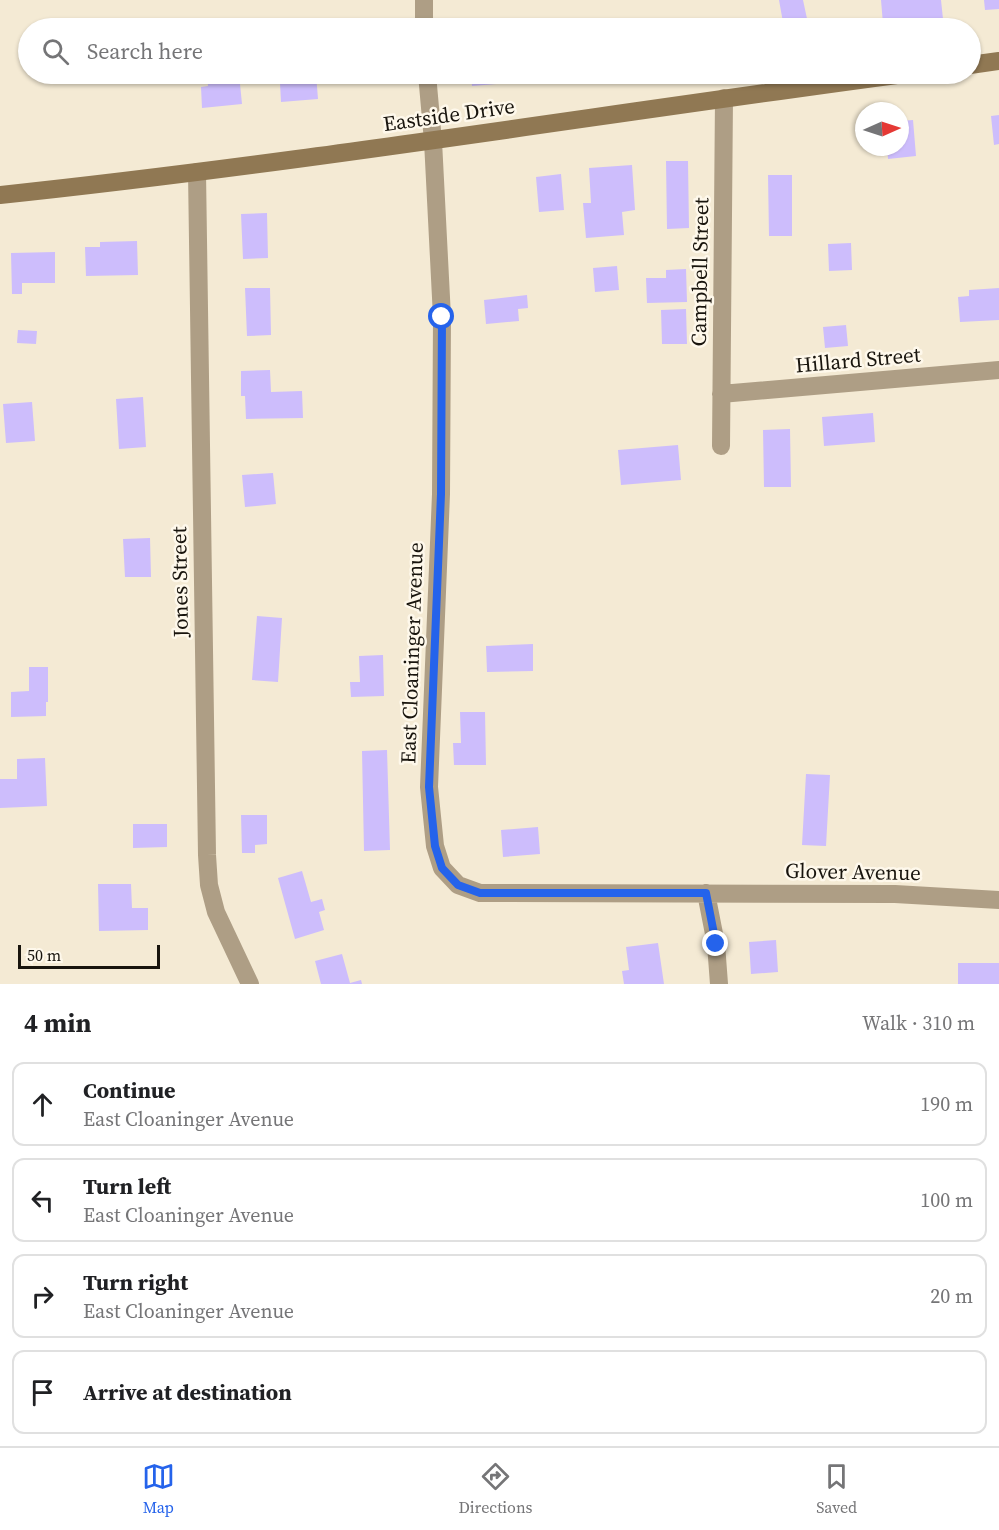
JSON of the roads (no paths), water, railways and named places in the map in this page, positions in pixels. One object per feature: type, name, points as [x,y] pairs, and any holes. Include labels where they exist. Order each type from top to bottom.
[{"type":"street","points":[[424,0],[424,18]]},
{"type":"street","points":[[981,63],[999,61]]},
{"type":"street","name":"East Cloaninger Avenue","points":[[428,84],[442,317],[441,494],[429,787],[435,846],[442,868],[458,885],[480,893],[706,893]]},
{"type":"street","name":"Eastside Drive","points":[[0,195],[433,141],[829,84]]},
{"type":"street","name":"Campbell Street","points":[[722,446],[724,98]]},
{"type":"street","name":"Jones Street","points":[[197,172],[207,855],[209,885],[216,912],[250,984]]},
{"type":"street","name":"Hillard Street","points":[[721,394],[999,370]]},
{"type":"street","points":[[706,893],[716,944],[719,984]]},
{"type":"street","name":"Glover Avenue","points":[[706,893],[895,894],[999,900]]}]
